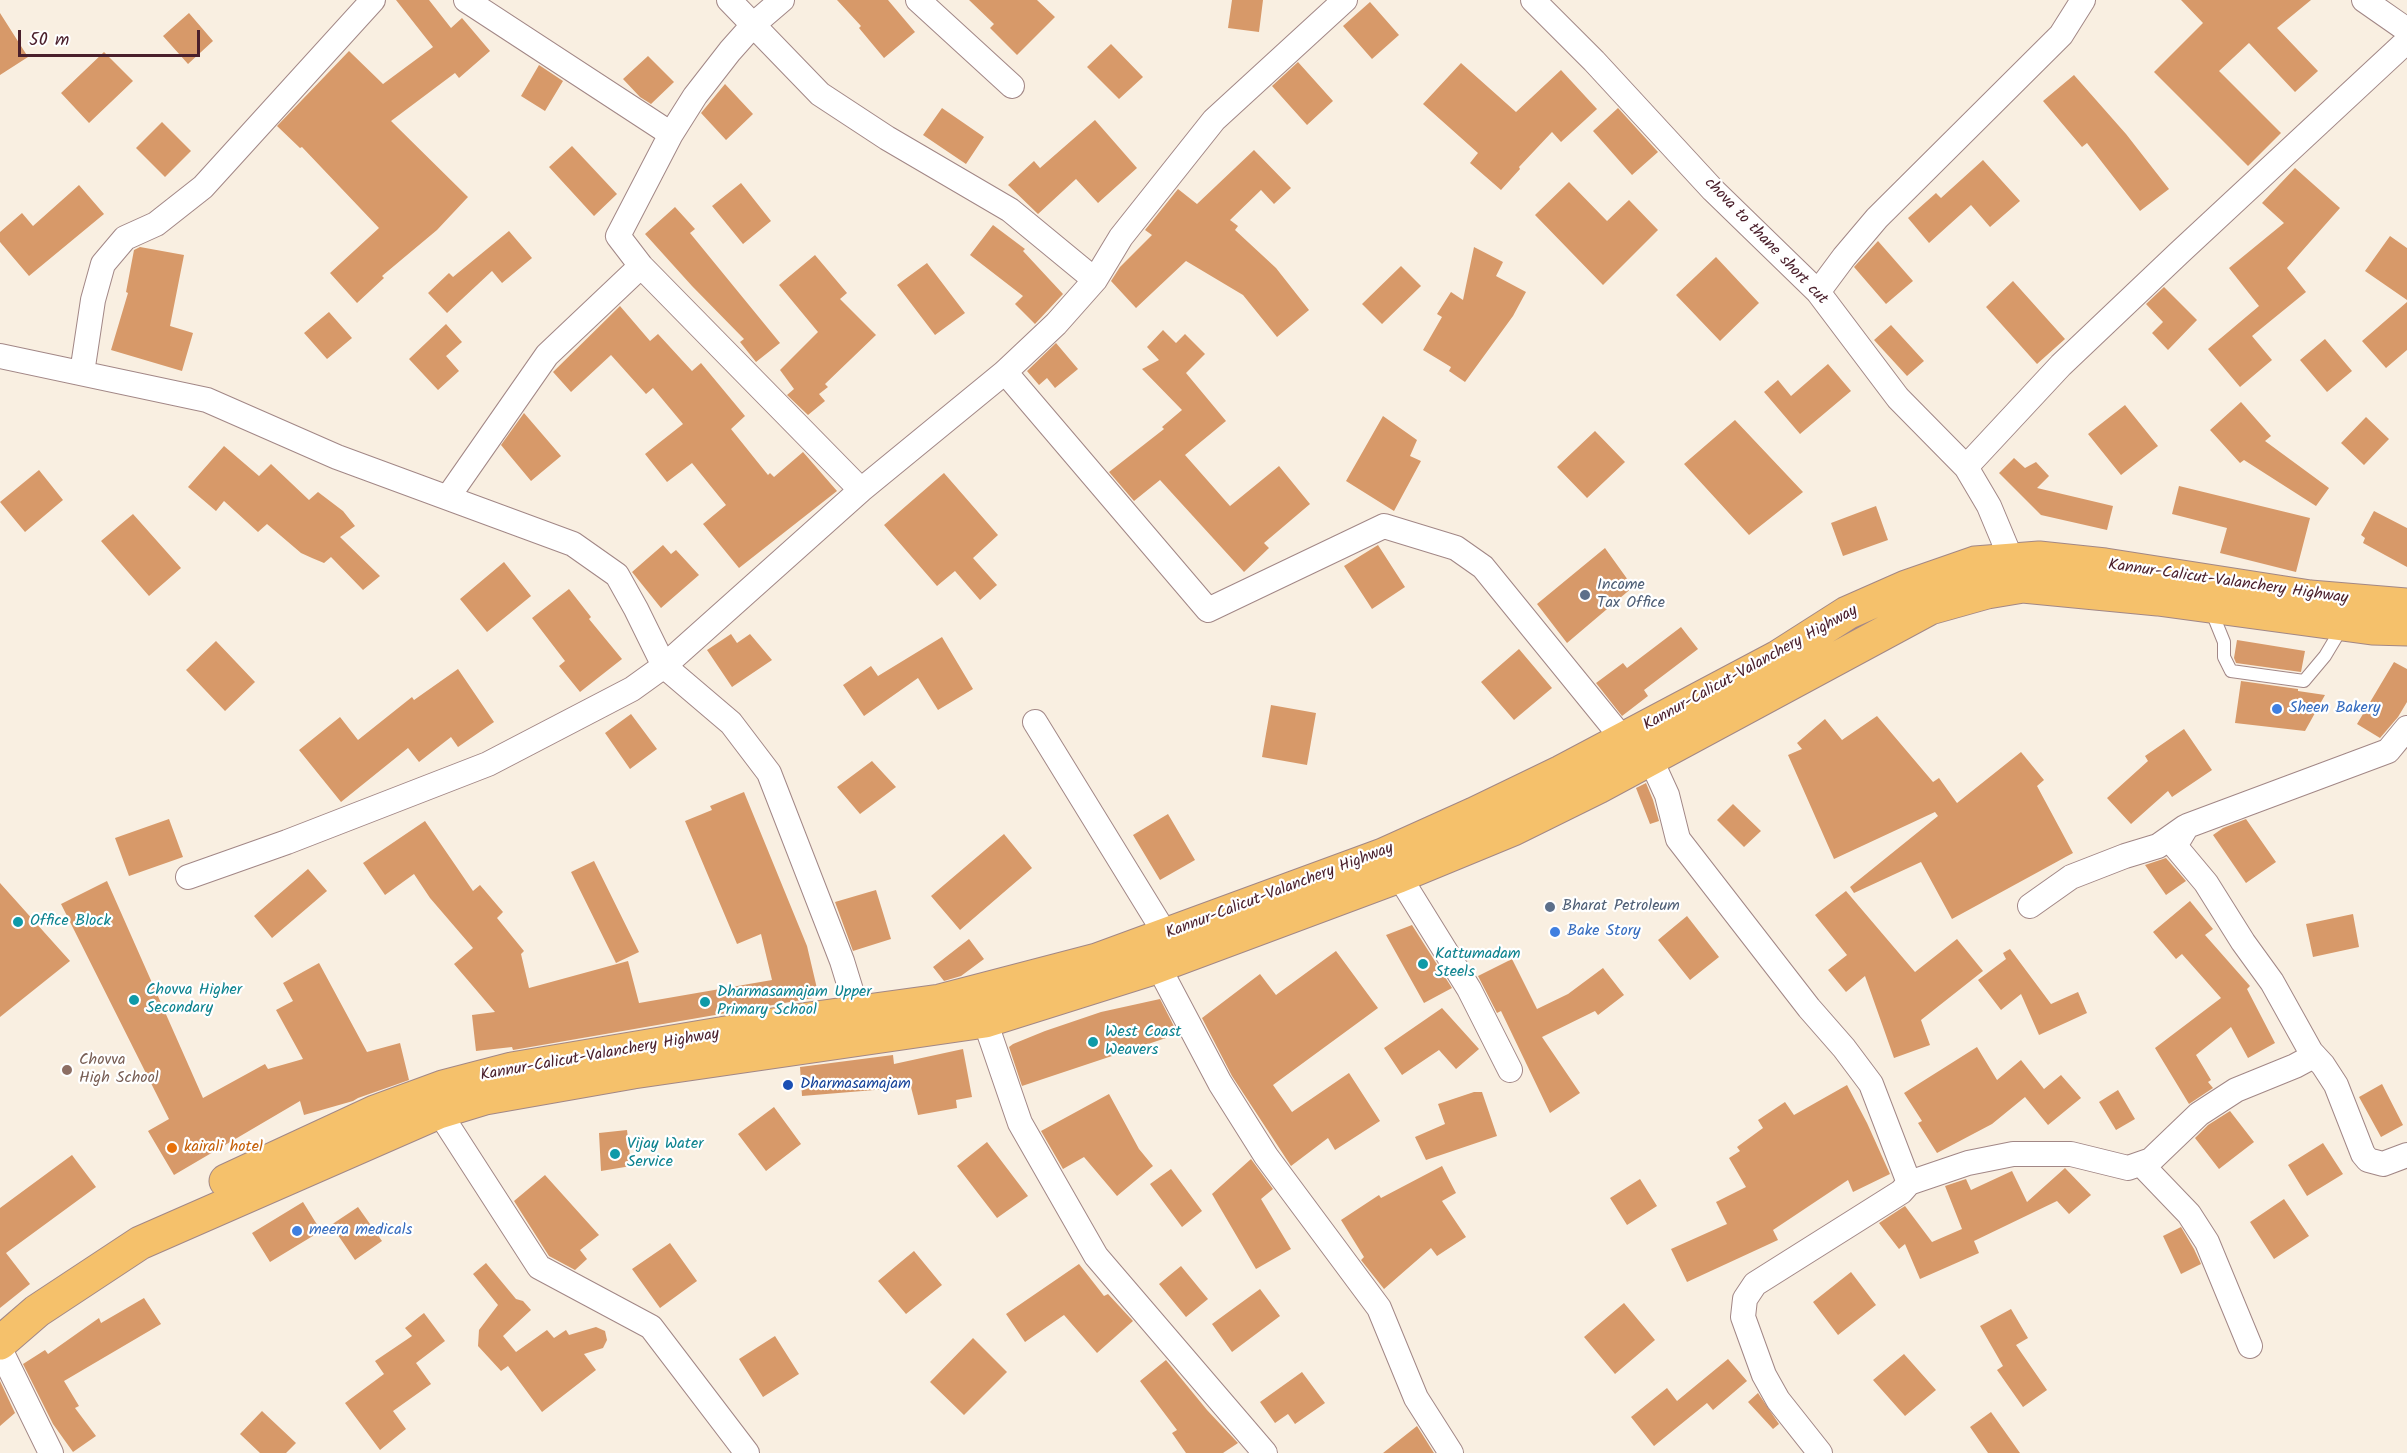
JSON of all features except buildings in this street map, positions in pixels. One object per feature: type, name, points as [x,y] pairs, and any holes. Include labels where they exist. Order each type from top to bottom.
[{"type":"highway","name":"Kannur-Calicut-Valanchery Highway","points":[[0,1343],[37,1311],[140,1243],[439,1112],[485,1098],[622,1074],[861,1026],[940,1001],[1097,960],[1162,950],[1399,876],[1514,829],[1592,773],[1623,740],[1778,657],[1857,609],[1906,587],[1975,563],[2039,558],[2105,565],[2310,597],[2407,605]]},
{"type":"highway","name":"Kannur-Calicut-Valanchery Highway","points":[[140,1243],[184,1201],[375,1112],[443,1087],[512,1069],[861,1026],[985,1021],[1147,970],[1162,950],[1474,814],[1592,773],[1651,760],[1930,608],[1976,595],[2024,586],[2209,606],[2372,628],[2407,629]]},
{"type":"street","points":[[82,373],[93,300],[103,264],[125,238],[156,224],[202,187],[373,0]]},
{"type":"street","points":[[466,0],[671,134]]},
{"type":"street","points":[[729,0],[820,94],[887,138],[1010,210],[1095,280]]},
{"type":"street","points":[[782,0],[753,24],[695,96],[671,134],[618,236],[641,266],[861,490]]},
{"type":"street","points":[[918,0],[1012,86]]},
{"type":"street","points":[[188,878],[489,764],[632,689],[664,666],[861,490],[1005,372],[1056,324],[1095,280],[1121,237],[1214,120],[1345,0]]},
{"type":"street","name":"chova to thane short cut","points":[[1533,0],[1594,61],[1713,190],[1818,292],[1898,398],[1966,467],[1989,506],[2012,561]]},
{"type":"street","points":[[1818,292],[1877,218],[2061,34],[2083,0]]},
{"type":"street","points":[[2364,0],[2407,30]]},
{"type":"street","points":[[1966,467],[2061,365],[2407,41]]},
{"type":"street","points":[[448,497],[547,355],[641,266]]},
{"type":"street","points":[[0,356],[207,400],[337,458],[573,544],[617,575],[664,666],[731,723],[769,773],[842,961],[861,1026]]},
{"type":"street","points":[[1005,372],[1208,610],[1384,526],[1415,535],[1456,548],[1483,567],[1623,740]]},
{"type":"street","points":[[1035,722],[1162,950],[1220,1083],[1261,1147],[1379,1308],[1416,1398],[1451,1453]]},
{"type":"street","points":[[2030,906],[2071,877],[2158,846],[2187,826],[2388,751],[2407,728]]},
{"type":"street","points":[[1651,760],[1667,795],[1678,839],[1870,1084],[1909,1183]]},
{"type":"street","points":[[2187,826],[2175,846],[2206,883],[2243,942],[2272,982],[2311,1052],[2336,1085],[2363,1154],[2368,1160],[2383,1164],[2407,1155]]},
{"type":"street","points":[[1399,876],[1469,989],[1510,1070]]},
{"type":"street","points":[[985,1021],[1020,1123],[1096,1256],[1265,1453]]},
{"type":"street","points":[[1820,1453],[1778,1400],[1764,1375],[1743,1317],[1745,1299],[1755,1284],[1810,1247],[1901,1192],[1909,1183],[1968,1163],[2013,1154],[2071,1154],[2128,1168],[2151,1160],[2199,1114],[2236,1090],[2308,1059],[2311,1052]]},
{"type":"street","points":[[439,1112],[539,1267],[651,1327],[747,1453]]},
{"type":"street","points":[[2141,1164],[2189,1214],[2207,1242],[2250,1346]]},
{"type":"street","points":[[0,1349],[51,1453]]},
{"type":"lane","points":[[2209,606],[2224,642],[2224,657],[2231,671],[2304,681],[2325,656],[2344,624]]},
{"type":"place","name":"Income Tax Office","points":[[1585,595]]},
{"type":"place","name":"Sheen Bakery","points":[[2277,709]]},
{"type":"place","name":"Bharat Petroleum","points":[[1550,907]]},
{"type":"place","name":"Office Block","points":[[18,922]]},
{"type":"place","name":"Bake Story","points":[[1555,932]]},
{"type":"place","name":"Kattumadam Steels","points":[[1423,964]]},
{"type":"place","name":"Chovva Higher Secondary","points":[[134,1000]]},
{"type":"place","name":"Dharmasamajam Upper Primary School","points":[[705,1002]]},
{"type":"place","name":"West Coast Weavers","points":[[1093,1042]]},
{"type":"place","name":"Chovva High School","points":[[67,1070]]},
{"type":"place","name":"Dharmasamajam","points":[[788,1085]]},
{"type":"place","name":"kairali hotel","points":[[172,1148]]},
{"type":"place","name":"Vijay Water Service","points":[[615,1154]]},
{"type":"place","name":"meera medicals","points":[[297,1231]]}]
